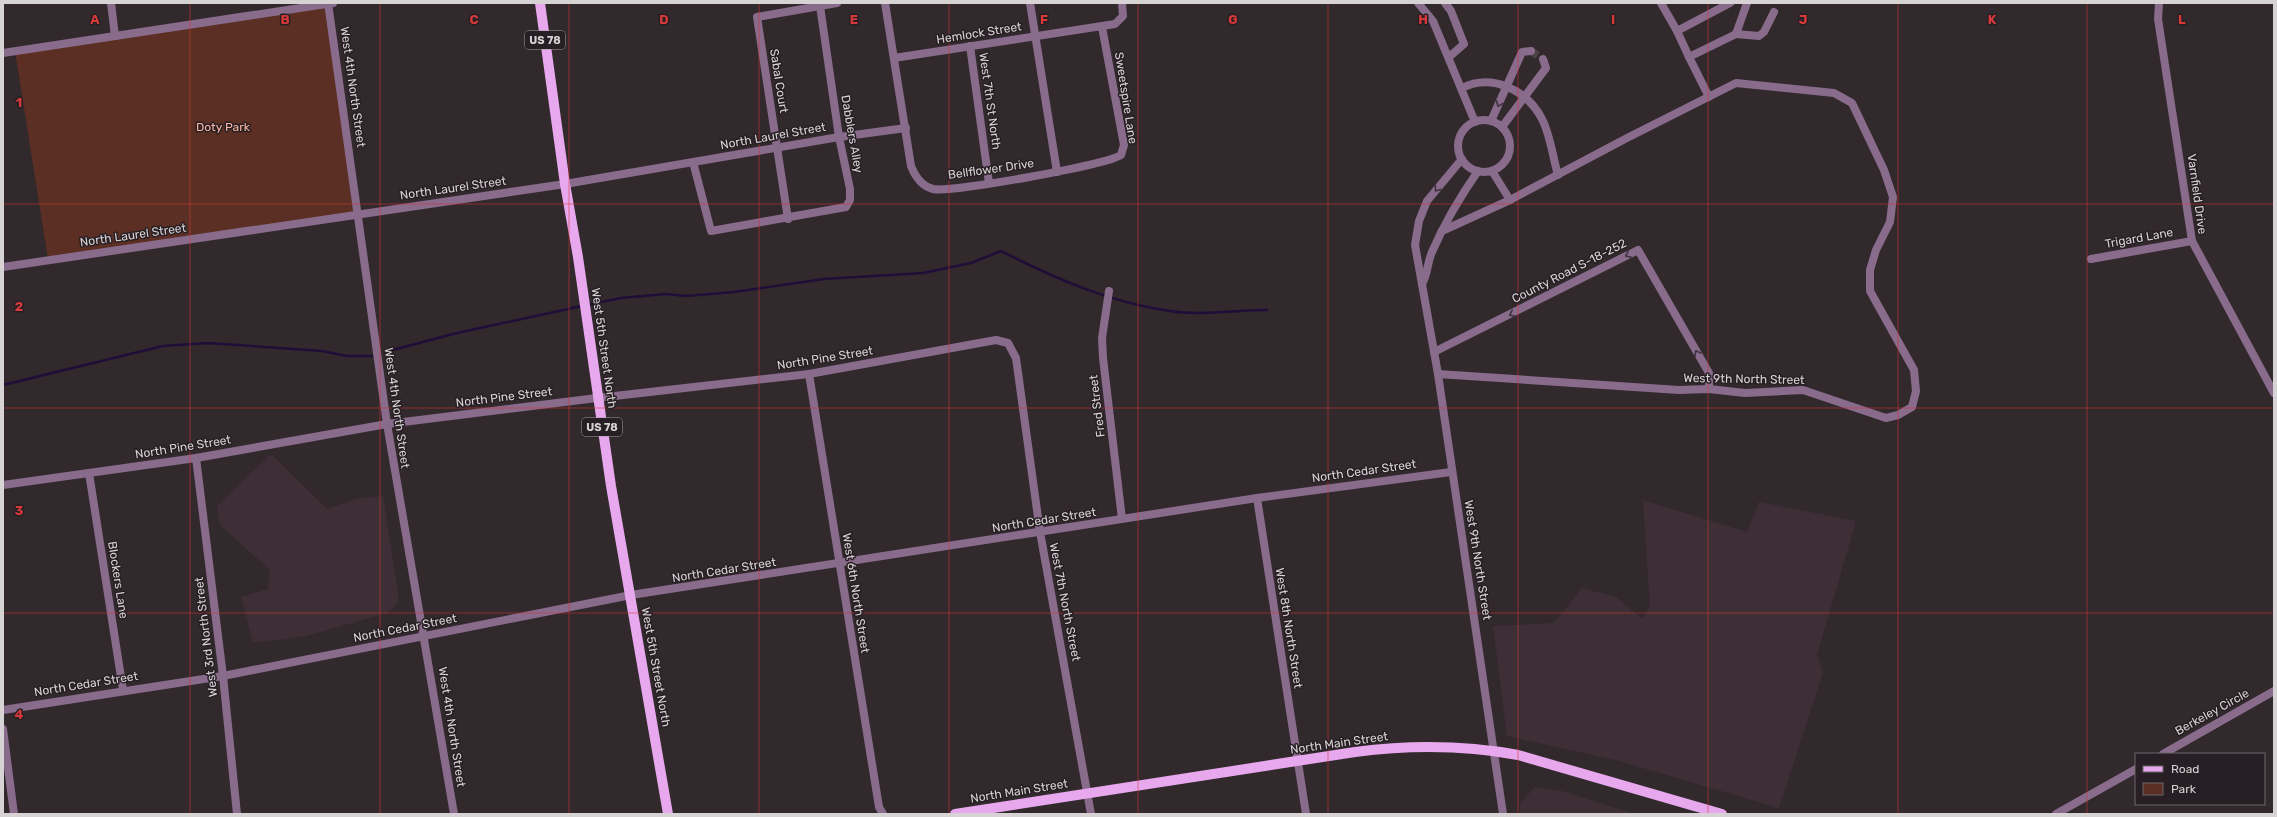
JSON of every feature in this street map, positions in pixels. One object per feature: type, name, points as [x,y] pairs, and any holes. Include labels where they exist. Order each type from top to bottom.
[{"type":"main road","name":"West 5th Street North","points":[[540,3],[565,184],[578,257],[597,398],[621,550],[631,595],[668,814]]},
{"type":"main road","name":"North Main Street","points":[[955,814],[1386,748],[1418,747],[1493,750],[1539,760],[1722,814]]},
{"type":"street","points":[[112,3],[115,36]]},
{"type":"street","points":[[3,53],[330,3]]},
{"type":"street","name":"West 4th North Street","points":[[330,3],[387,424],[425,636],[454,814]]},
{"type":"street","points":[[820,6],[837,3]]},
{"type":"street","name":"Bellflower Drive","points":[[885,3],[911,166],[917,180],[933,189],[957,188],[1057,172]]},
{"type":"street","points":[[1030,3],[1057,172]]},
{"type":"street","name":"Hemlock Street","points":[[894,58],[1115,24],[1123,16],[1122,3]]},
{"type":"street","points":[[1418,3],[1433,21],[1475,122]]},
{"type":"street","points":[[1445,3],[1451,11],[1464,44],[1449,57]]},
{"type":"street","points":[[1661,3],[1677,31],[1709,97]]},
{"type":"street","points":[[1677,31],[1730,3]]},
{"type":"street","points":[[1736,34],[1747,3]]},
{"type":"street","name":"Varnfield Drive","points":[[2159,3],[2158,19],[2192,241],[2274,393]]},
{"type":"street","name":"Sabal Court","points":[[788,219],[757,17],[820,6]]},
{"type":"street","name":"Dabblers Alley","points":[[693,162],[710,231],[788,219],[846,207],[850,200],[839,137],[820,6]]},
{"type":"street","points":[[1689,57],[1736,34],[1759,36],[1764,32],[1774,12]]},
{"type":"street","name":"Sweetspire Lane","points":[[1057,172],[1104,163],[1115,159],[1123,151],[1124,145],[1102,27]]},
{"type":"street","name":"West 7th St North","points":[[970,46],[989,183]]},
{"type":"street","points":[[1491,121],[1522,52],[1531,51]]},
{"type":"street","points":[[1502,127],[1546,68],[1543,59]]},
{"type":"street","points":[[1462,88],[1480,82],[1506,86],[1525,98],[1535,108],[1543,121],[1558,175]]},
{"type":"street","name":"West 9th North Street","points":[[1438,374],[1679,390],[1709,389],[1745,393],[1803,390],[1886,418],[1898,416],[1912,407],[1916,391],[1914,370],[1886,324],[1870,291],[1870,270],[1876,250],[1890,222],[1893,197],[1884,170],[1852,103],[1834,93],[1827,91],[1736,84],[1510,200],[1442,232]]},
{"type":"street","points":[[1491,121],[1502,127],[1507,134],[1510,151],[1502,166],[1492,171],[1478,171],[1470,168],[1462,159],[1458,145],[1460,137],[1464,129],[1475,122],[1491,121]]},
{"type":"street","name":"North Laurel Street","points":[[3,267],[565,184],[777,147],[906,128]]},
{"type":"street","name":"West 9th North Street","points":[[1462,159],[1427,201],[1419,221],[1416,251],[1438,374],[1451,472],[1469,579],[1503,814]]},
{"type":"street","points":[[1422,284],[1427,276],[1431,253],[1459,198],[1478,171]]},
{"type":"street","points":[[1492,171],[1510,200]]},
{"type":"street","name":"Trigard Lane","points":[[2091,259],[2192,241]]},
{"type":"street","name":"County Road S-18-252","points":[[1434,352],[1638,250],[1709,373],[1709,389]]},
{"type":"street","points":[[1416,251],[1431,253]]},
{"type":"street","name":"Fred Street","points":[[1109,291],[1102,338],[1102,351],[1122,519]]},
{"type":"street","name":"North Pine Street","points":[[3,485],[196,458],[387,424],[809,374],[996,340],[1008,343]]},
{"type":"street","name":"West 7th North Street","points":[[1008,343],[1016,358],[1040,532],[1091,814]]},
{"type":"street","name":"West 6th North Street","points":[[809,374],[838,564],[879,807],[883,814]]},
{"type":"street","name":"West 3rd North Street","points":[[196,458],[223,676],[237,814]]},
{"type":"street","name":"North Cedar Street","points":[[3,710],[123,690],[223,676],[631,595],[1257,498],[1451,472]]},
{"type":"street","name":"Blockers Lane","points":[[89,473],[123,690]]},
{"type":"street","name":"West 8th North Street","points":[[1257,498],[1306,814]]},
{"type":"street","name":"Berkeley Circle","points":[[2165,753],[2274,692]]},
{"type":"street","points":[[3,729],[14,814]]},
{"type":"street","points":[[2056,814],[2135,770]]},
{"type":"shaded area","points":[[269,456],[273,456],[327,509],[356,499],[383,496],[398,593],[398,603],[387,613],[306,636],[253,643],[241,597],[268,589],[270,570],[220,525],[217,506]]},
{"type":"shaded area","points":[[1643,500],[1747,532],[1759,502],[1856,521],[1817,655],[1823,673],[1779,808],[1619,761],[1507,736],[1493,626],[1554,623],[1582,588],[1616,597],[1642,619],[1650,607]]},
{"type":"shaded area","points":[[1535,787],[1562,791],[1634,814],[1520,814],[1520,803]]},
{"type":"green space","name":"Doty Park","points":[[328,4],[359,214],[48,259],[15,51]]},
{"type":"waterway","points":[[587,305],[621,298],[666,294],[686,296],[734,292],[824,279],[923,273],[971,263],[1001,251],[1062,280],[1105,296],[1148,307],[1194,313],[1267,310]]},
{"type":"waterway","points":[[385,352],[457,333],[582,306]]},
{"type":"waterway","points":[[3,385],[163,346],[208,343],[322,351],[347,356],[372,356]]},
{"type":"tunnel","points":[[1531,51],[1543,59]]}]
